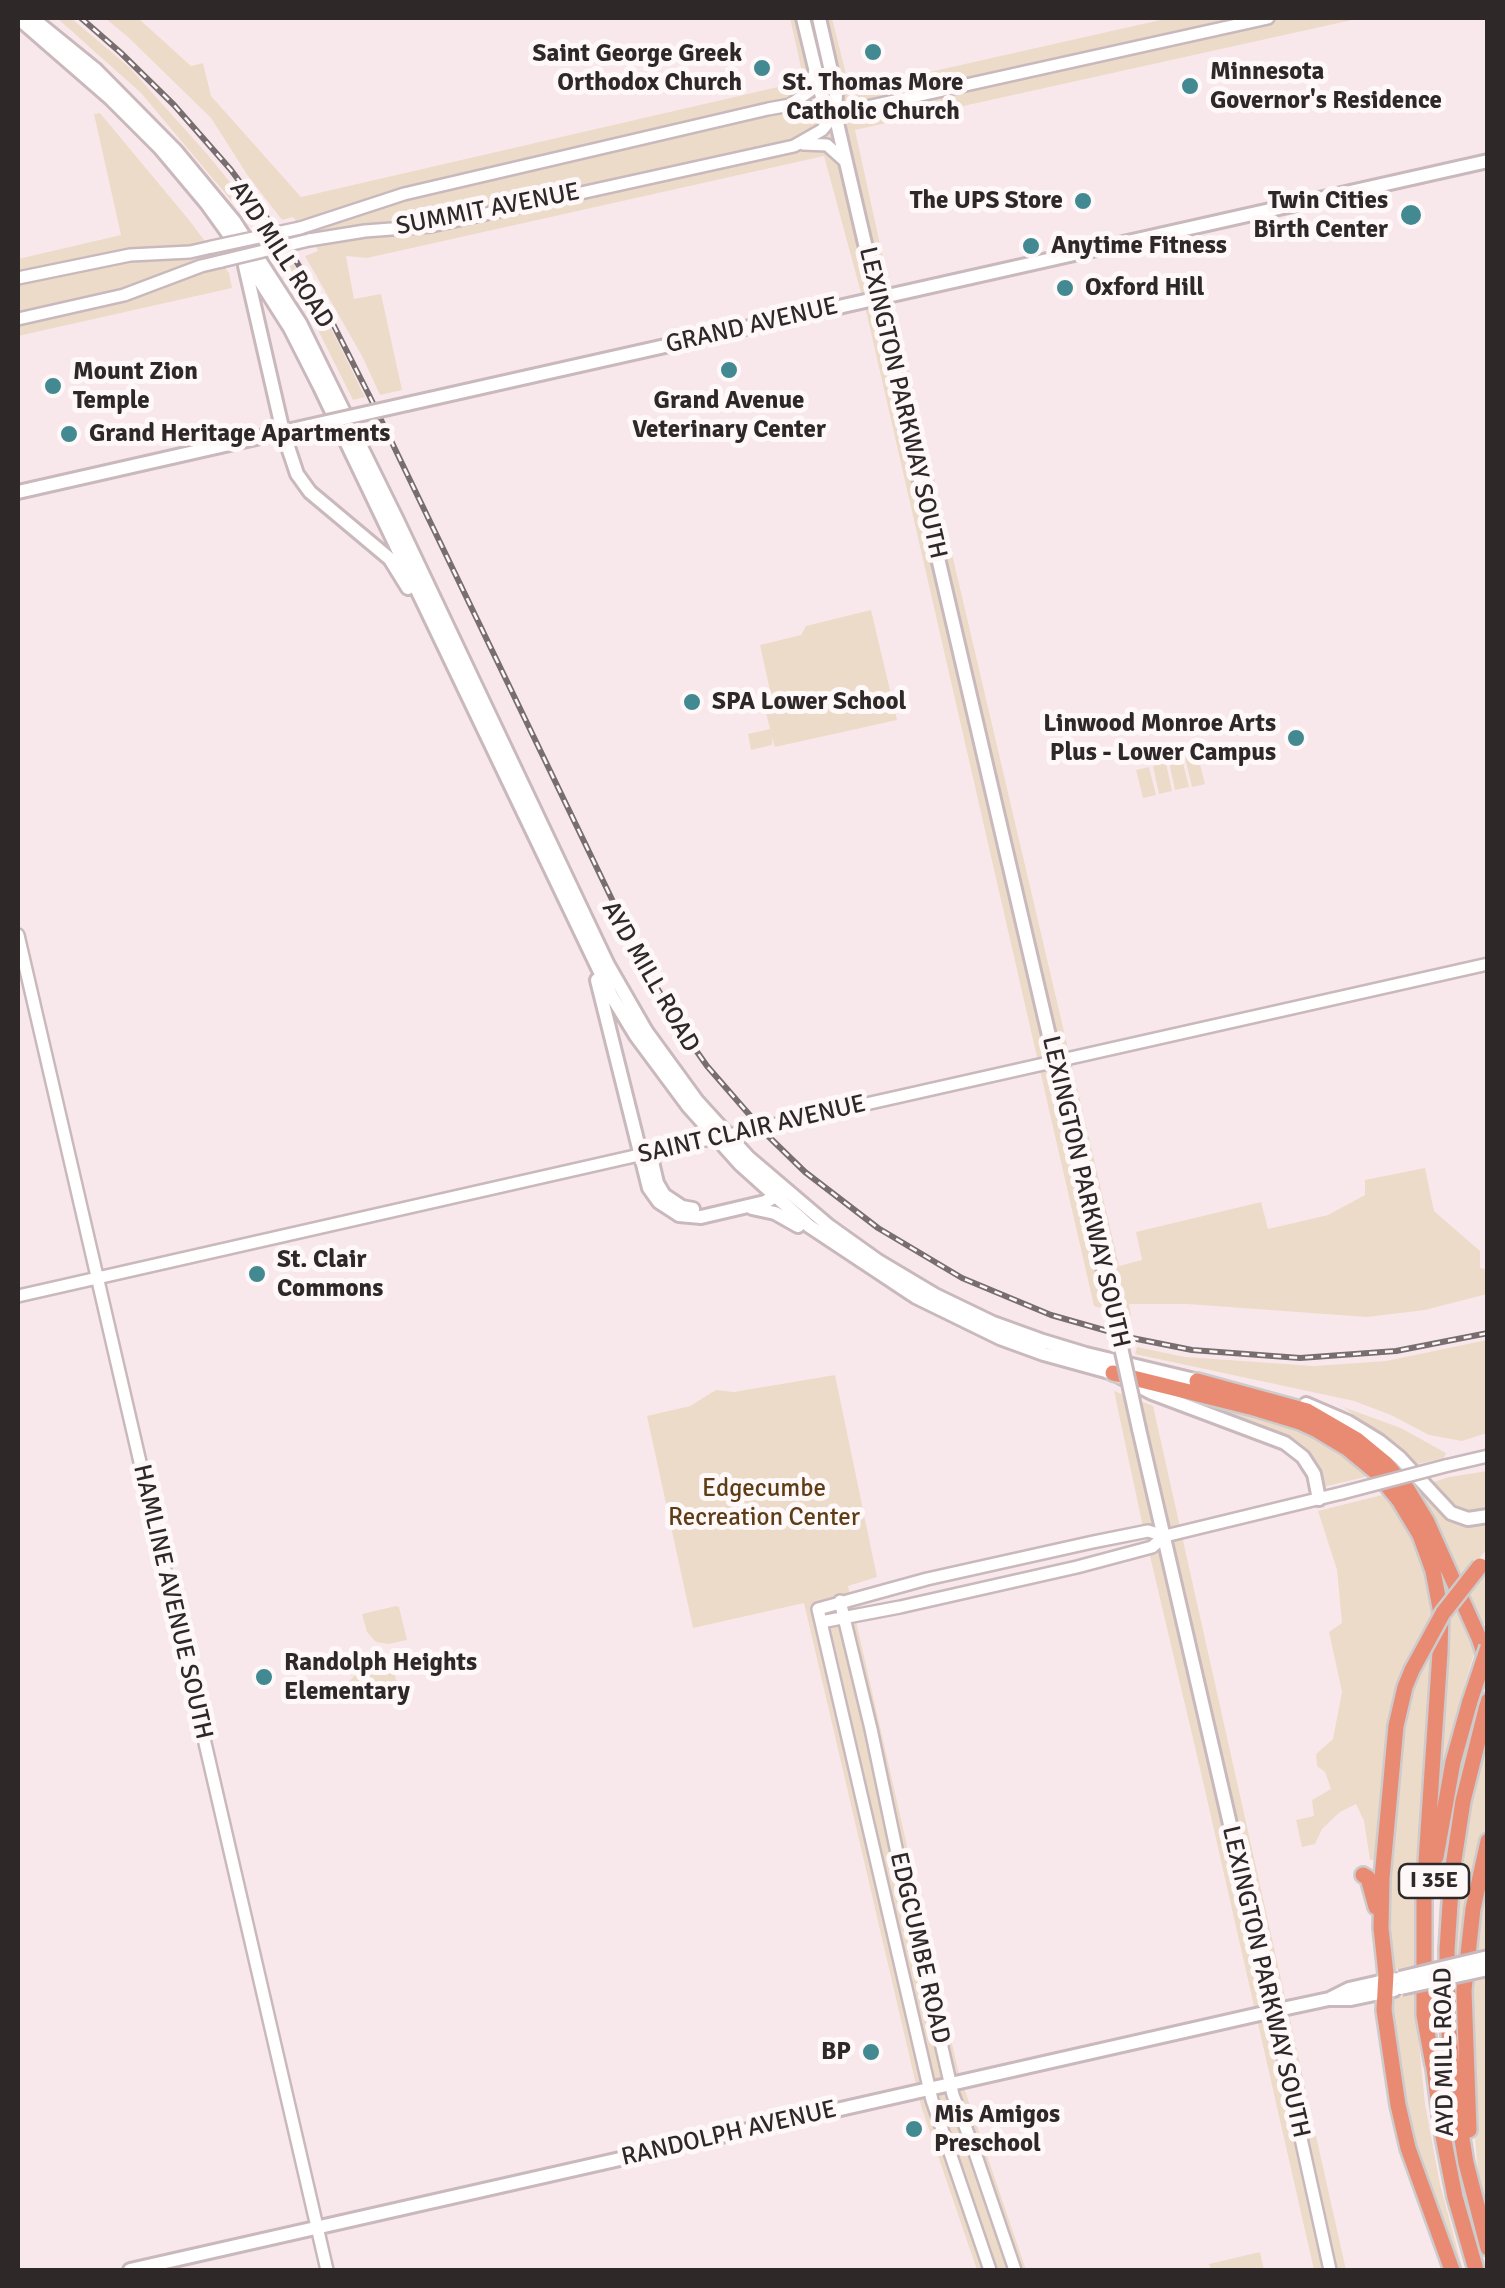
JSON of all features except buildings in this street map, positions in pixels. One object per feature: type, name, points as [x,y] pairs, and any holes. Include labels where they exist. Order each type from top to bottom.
[{"type":"highway","points":[[1112,1373],[1282,1416],[1317,1430],[1376,1472],[1399,1500],[1420,1536],[1433,1571],[1441,1612],[1423,1927],[1424,2015],[1433,2065]]},
{"type":"highway","name":"AYD MILL ROAD","points":[[1196,1381],[1307,1411],[1358,1440],[1386,1464],[1427,1522],[1488,1663]]},
{"type":"highway","points":[[1381,1928],[1396,1726],[1405,1687],[1421,1649],[1443,1613],[1484,1562]]},
{"type":"highway","name":"I 35E","points":[[1476,2270],[1449,2166],[1433,2065],[1429,1950],[1434,1871],[1452,1762],[1488,1648]]},
{"type":"highway","name":"I 35E","points":[[1488,1701],[1460,1819],[1447,1950],[1454,2090],[1488,2248]]},
{"type":"highway","name":"AYD MILL ROAD","points":[[1476,2204],[1466,2089],[1464,1990],[1473,1909],[1488,1840]]},
{"type":"highway","points":[[1363,1874],[1370,1885],[1392,1985],[1384,2010],[1408,2148],[1452,2270]]},
{"type":"main road","name":"AYD MILL ROAD","points":[[32,18],[96,70],[176,152],[234,221],[300,323],[434,625],[611,996],[636,1036],[717,1140],[776,1193],[936,1295],[988,1321],[1040,1340],[1196,1381]]},
{"type":"main road","points":[[804,18],[822,96],[835,114]]},
{"type":"main road","points":[[818,18],[836,93],[835,114]]},
{"type":"main road","name":"AYD MILL ROAD","points":[[18,21],[55,48],[160,148],[243,254],[290,328],[402,546],[608,966],[646,1031],[696,1101],[776,1193],[808,1226],[916,1297],[1000,1338],[1112,1373],[1152,1393],[1285,1444],[1303,1457],[1314,1474],[1319,1499]]},
{"type":"main road","name":"LEXINGTON PARKWAY SOUTH","points":[[835,114],[1273,2011]]},
{"type":"main road","name":"GRAND AVENUE","points":[[18,492],[1488,161]]},
{"type":"main road","points":[[243,254],[292,464],[302,482],[390,559],[434,625]]},
{"type":"main road","points":[[287,431],[304,471],[315,485],[382,540],[402,546]]},
{"type":"main road","points":[[590,954],[646,1154],[664,1195],[688,1209],[776,1193]]},
{"type":"main road","points":[[646,1154],[649,1188],[672,1212],[695,1217],[744,1207],[776,1193]]},
{"type":"main road","points":[[744,1207],[775,1213],[852,1255]]},
{"type":"main road","points":[[1196,1381],[1284,1399],[1334,1415],[1392,1451],[1451,1514],[1468,1519],[1488,1516]]},
{"type":"main road","name":"RANDOLPH AVENUE","points":[[130,2270],[1273,2011],[1329,1999],[1351,2000],[1488,1957]]},
{"type":"main road","name":"RANDOLPH AVENUE","points":[[1392,1985],[1488,1969]]},
{"type":"street","name":"SUMMIT AVENUE","points":[[18,278],[130,255],[190,252],[300,228],[404,194],[790,105],[835,114],[1268,18]]},
{"type":"street","points":[[790,105],[811,90],[816,68]]},
{"type":"street","name":"SUMMIT AVENUE","points":[[18,319],[124,295],[201,266],[309,240],[431,226],[794,146],[816,135],[835,114]]},
{"type":"street","points":[[794,146],[828,144],[846,162]]},
{"type":"street","name":"HAMLINE AVENUE SOUTH","points":[[18,934],[327,2270]]},
{"type":"street","name":"SAINT CLAIR AVENUE","points":[[18,1296],[1488,964]]},
{"type":"street","points":[[1165,1536],[1148,1531],[1112,1538],[945,1575],[818,1609],[821,1622],[844,1619],[1078,1567],[1152,1547],[1165,1536],[1488,1456]]},
{"type":"street","name":"EDGCUMBE ROAD","points":[[840,1601],[950,2085],[1014,2270]]},
{"type":"street","name":"EDGCUMBE ROAD","points":[[821,1622],[929,2090],[990,2270]]},
{"type":"street","name":"LEXINGTON PARKWAY SOUTH","points":[[1273,2011],[1330,2270]]},
{"type":"green space","points":[[57,18],[71,18],[130,68],[262,222],[251,224],[141,93]]},
{"type":"green space","points":[[105,18],[138,18],[191,66],[203,63],[211,96],[301,197],[804,81],[790,18],[832,18],[850,90],[1169,18],[1361,18],[855,130],[1119,1266],[1142,1260],[1136,1232],[1261,1202],[1268,1229],[1328,1215],[1365,1195],[1365,1180],[1425,1168],[1434,1211],[1480,1251],[1480,1268],[1487,1270],[1487,1294],[1425,1310],[1367,1317],[1187,1304],[1129,1304],[1131,1316],[1094,1306],[867,315],[824,156],[367,258],[346,256],[354,299],[381,294],[402,390],[380,395],[305,256],[318,251],[304,219],[282,220],[211,118]]},
{"type":"green space","points":[[100,113],[229,273],[232,288],[18,336],[18,259],[121,235],[94,114]]},
{"type":"green space","points":[[290,258],[365,397],[353,400],[311,316],[278,262]]},
{"type":"green space","points":[[871,610],[897,720],[775,747],[772,738],[772,745],[751,750],[748,734],[770,729],[766,712],[773,704],[760,645],[801,635],[806,626]]},
{"type":"green space","points":[[1198,756],[1205,784],[1192,787],[1185,758]]},
{"type":"green space","points":[[1182,759],[1189,787],[1175,790],[1169,762]]},
{"type":"green space","points":[[1166,763],[1172,791],[1159,794],[1153,766]]},
{"type":"green space","points":[[1149,767],[1156,795],[1143,798],[1136,770]]},
{"type":"green space","points":[[1487,1340],[1487,1433],[1462,1441],[1429,1435],[1354,1401],[1135,1354],[1137,1347],[1185,1357],[1314,1366],[1386,1361]]},
{"type":"green space","name":"Edgecumbe Recreation Center","points":[[835,1375],[877,1577],[848,1586],[958,2070],[1026,2270],[977,2270],[921,2106],[804,1603],[693,1628],[647,1416],[690,1406],[716,1390],[734,1392]]},
{"type":"green space","points":[[1114,1391],[1153,1406],[1346,2270],[1314,2270]]},
{"type":"green space","points":[[1160,1391],[1305,1427],[1374,1475],[1323,1487],[1312,1462]]},
{"type":"green space","points":[[1343,1407],[1401,1428],[1446,1453],[1444,1458],[1413,1465],[1383,1435]]},
{"type":"green space","points":[[1487,1471],[1487,1514],[1459,1511],[1430,1483],[1449,1477]]},
{"type":"green space","points":[[1422,1485],[1440,1508],[1487,1522],[1487,1549],[1459,1583],[1410,1488]]},
{"type":"green space","points":[[1390,1493],[1421,1550],[1435,1613],[1402,1678],[1394,1705],[1387,1736],[1375,1860],[1370,1860],[1364,1821],[1356,1804],[1340,1812],[1322,1829],[1315,1844],[1302,1847],[1296,1820],[1314,1816],[1312,1800],[1331,1789],[1325,1772],[1317,1766],[1316,1754],[1333,1739],[1342,1692],[1329,1632],[1342,1623],[1337,1570],[1318,1511]]},
{"type":"green space","points":[[1487,1566],[1487,1617],[1481,1632],[1464,1595]]},
{"type":"green space","points":[[1460,1600],[1478,1641],[1441,1775],[1430,1837],[1444,1623]]},
{"type":"green space","points":[[396,1606],[407,1640],[376,1642],[367,1632],[362,1614]]},
{"type":"green space","points":[[1439,1631],[1419,1965],[1390,1971],[1387,1884],[1399,1748],[1415,1678]]},
{"type":"green space","points":[[393,1668],[399,1691],[354,1701],[349,1682],[354,1676]]},
{"type":"green space","points":[[1477,1702],[1457,1801],[1438,1962],[1447,1835]]},
{"type":"green space","points":[[1487,1735],[1487,1831],[1465,1956],[1456,1957],[1465,1837]]},
{"type":"green space","points":[[1487,1859],[1487,1950],[1473,1954]]},
{"type":"green space","points":[[1487,1976],[1487,2209],[1478,2171],[1471,2097],[1470,1980]]},
{"type":"green space","points":[[1441,1987],[1462,2174],[1487,2270],[1467,2208],[1451,2136],[1439,2044],[1437,1988]]},
{"type":"green space","points":[[1420,1991],[1419,2043],[1425,2104],[1440,2184],[1463,2270],[1456,2270],[1409,2139],[1388,2000]]},
{"type":"green space","points":[[1260,2252],[1264,2270],[1211,2270],[1209,2264]]},
{"type":"railway","points":[[81,18],[174,105],[231,170],[284,241],[328,314],[370,397],[645,968],[707,1066],[805,1172],[878,1228],[962,1278],[1051,1315],[1132,1338],[1192,1350],[1300,1358],[1396,1351],[1488,1333]]},
{"type":"place","name":"St. Thomas More Catholic Church","points":[[873,52]]},
{"type":"place","name":"Saint George Greek Orthodox Church","points":[[762,68]]},
{"type":"place","name":"Minnesota Governor's Residence","points":[[1190,86]]},
{"type":"place","name":"The UPS Store","points":[[1083,201]]},
{"type":"place","name":"Twin Cities Birth Center","points":[[1411,215]]},
{"type":"place","name":"Anytime Fitness","points":[[1031,246]]},
{"type":"place","name":"Oxford Hill","points":[[1065,288]]},
{"type":"place","name":"Grand Avenue Veterinary Center","points":[[729,370]]},
{"type":"place","name":"Mount Zion Temple","points":[[53,386]]},
{"type":"place","name":"Grand Heritage Apartments","points":[[69,434]]},
{"type":"place","name":"SPA Lower School","points":[[692,702]]},
{"type":"place","name":"Linwood Monroe Arts Plus - Lower Campus","points":[[1296,738]]},
{"type":"place","name":"St. Clair Commons","points":[[257,1274]]},
{"type":"place","name":"Randolph Heights Elementary","points":[[264,1677]]},
{"type":"place","name":"BP","points":[[871,2052]]},
{"type":"place","name":"Mis Amigos Preschool","points":[[914,2129]]}]
